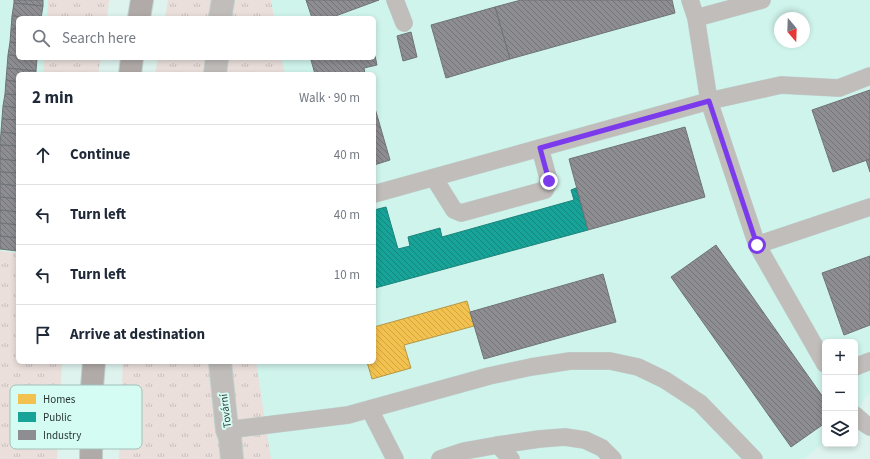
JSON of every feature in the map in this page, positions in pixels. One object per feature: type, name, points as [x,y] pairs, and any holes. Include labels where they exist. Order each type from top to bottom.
[{"type":"main road","points":[[139,16],[142,0]]},
{"type":"main road","points":[[130,72],[132,60]]},
{"type":"main road","points":[[92,385],[94,364]]},
{"type":"main road","points":[[91,449],[91,459]]},
{"type":"street","points":[[220,16],[223,0]]},
{"type":"street","points":[[216,72],[217,60]]},
{"type":"street","name":"Tovární","points":[[220,364],[227,430],[230,438],[232,459]]},
{"type":"lane","points":[[395,0],[404,23]]},
{"type":"lane","points":[[690,0],[696,18],[709,101],[757,245],[822,359]]},
{"type":"lane","points":[[696,18],[762,0]]},
{"type":"lane","points":[[376,193],[709,101],[781,85],[839,88],[870,76]]},
{"type":"lane","points":[[434,178],[454,210],[462,213],[545,190],[549,181],[540,148]]},
{"type":"lane","points":[[757,245],[870,207]]},
{"type":"lane","points":[[227,430],[348,416],[490,376],[531,367],[570,361],[610,361],[638,367],[665,380],[700,403],[754,459]]},
{"type":"lane","points":[[858,366],[870,361]]},
{"type":"lane","points":[[370,410],[395,459]]},
{"type":"lane","points":[[858,418],[870,427]]},
{"type":"lane","points":[[440,459],[464,451],[498,444],[565,437],[585,440],[602,448],[613,459]]},
{"type":"lane","points":[[498,444],[511,459]]},
{"type":"shaded area","points":[[0,0],[48,0],[47,16],[16,16],[16,60],[44,60],[43,72],[16,72],[16,253],[0,251]]},
{"type":"shaded area","points":[[271,0],[870,0],[870,392],[858,410],[858,339],[822,339],[822,444],[804,459],[269,459],[256,364],[376,364],[376,72],[284,72],[282,60],[376,60],[376,16],[274,16]]},
{"type":"green space","points":[[48,0],[109,0],[107,16],[47,16]]},
{"type":"green space","points":[[168,0],[271,0],[274,16],[165,16]]},
{"type":"green space","points":[[44,60],[101,60],[98,72],[43,72]]},
{"type":"green space","points":[[158,60],[282,60],[284,72],[155,72]]},
{"type":"green space","points":[[0,251],[16,253],[16,364],[62,364],[61,385],[10,385],[10,449],[58,449],[57,459],[0,459]]},
{"type":"green space","points":[[123,364],[256,364],[271,459],[119,459],[119,449],[142,449],[142,385],[122,385]]},
{"type":"building: Homes","points":[[467,301],[474,326],[404,345],[411,368],[372,379],[368,364],[376,364],[376,326]]},
{"type":"building: Public","points":[[576,188],[588,230],[376,288],[376,210],[386,207],[398,249],[410,246],[408,237],[440,228],[442,237],[574,200],[571,190]]},
{"type":"building: Industry","points":[[14,0],[43,0],[43,6],[14,3]]},
{"type":"building: Industry","points":[[306,0],[379,0],[335,16],[311,16]]},
{"type":"building: Industry","points":[[521,0],[672,0],[675,13],[510,59],[495,7]]},
{"type":"building: Industry","points":[[14,3],[43,6],[41,16],[12,16]]},
{"type":"building: Industry","points":[[495,7],[510,59],[446,78],[431,25]]},
{"type":"building: Industry","points":[[12,16],[16,16],[16,29],[11,29]]},
{"type":"building: Industry","points":[[11,29],[16,29],[16,43],[10,42]]},
{"type":"building: Industry","points":[[411,32],[417,57],[403,61],[397,36]]},
{"type":"building: Industry","points":[[10,42],[16,43],[16,56],[8,55]]},
{"type":"building: Industry","points":[[8,55],[16,56],[16,60],[37,60],[36,71],[7,68]]},
{"type":"building: Industry","points":[[311,60],[376,60],[377,65],[364,68],[365,72],[314,72]]},
{"type":"building: Industry","points":[[7,68],[36,71],[16,72],[16,82],[6,80]]},
{"type":"building: Industry","points":[[6,80],[16,82],[16,95],[5,94]]},
{"type":"building: Industry","points":[[870,90],[870,159],[833,172],[812,110]]},
{"type":"building: Industry","points":[[5,94],[16,95],[16,108],[3,106]]},
{"type":"building: Industry","points":[[3,106],[16,108],[16,120],[2,119]]},
{"type":"building: Industry","points":[[376,112],[390,160],[376,164]]},
{"type":"building: Industry","points":[[2,119],[16,120],[16,134],[1,132]]},
{"type":"building: Industry","points":[[685,127],[705,197],[588,230],[569,159]]},
{"type":"building: Industry","points":[[1,132],[16,134],[16,146],[0,145]]},
{"type":"building: Industry","points":[[0,145],[16,146],[16,161],[0,159]]},
{"type":"building: Industry","points":[[0,159],[16,161],[16,173],[0,172]]},
{"type":"building: Industry","points":[[870,159],[870,172],[866,160]]},
{"type":"building: Industry","points":[[0,172],[16,173],[16,186],[0,184]]},
{"type":"building: Industry","points":[[0,184],[16,186],[16,199],[0,197]]},
{"type":"building: Industry","points":[[0,197],[16,199],[16,212],[0,210]]},
{"type":"building: Industry","points":[[0,210],[16,212],[16,225],[0,223]]},
{"type":"building: Industry","points":[[0,223],[16,225],[16,238],[0,236]]},
{"type":"building: Industry","points":[[0,236],[16,238],[16,251],[0,249]]},
{"type":"building: Industry","points":[[716,245],[822,396],[822,425],[791,447],[671,277]]},
{"type":"building: Industry","points":[[870,256],[870,325],[844,335],[822,273]]},
{"type":"building: Industry","points":[[603,274],[616,322],[484,359],[470,312]]},
{"type":"route","points":[[549,181],[540,148],[709,101],[757,245]]}]
